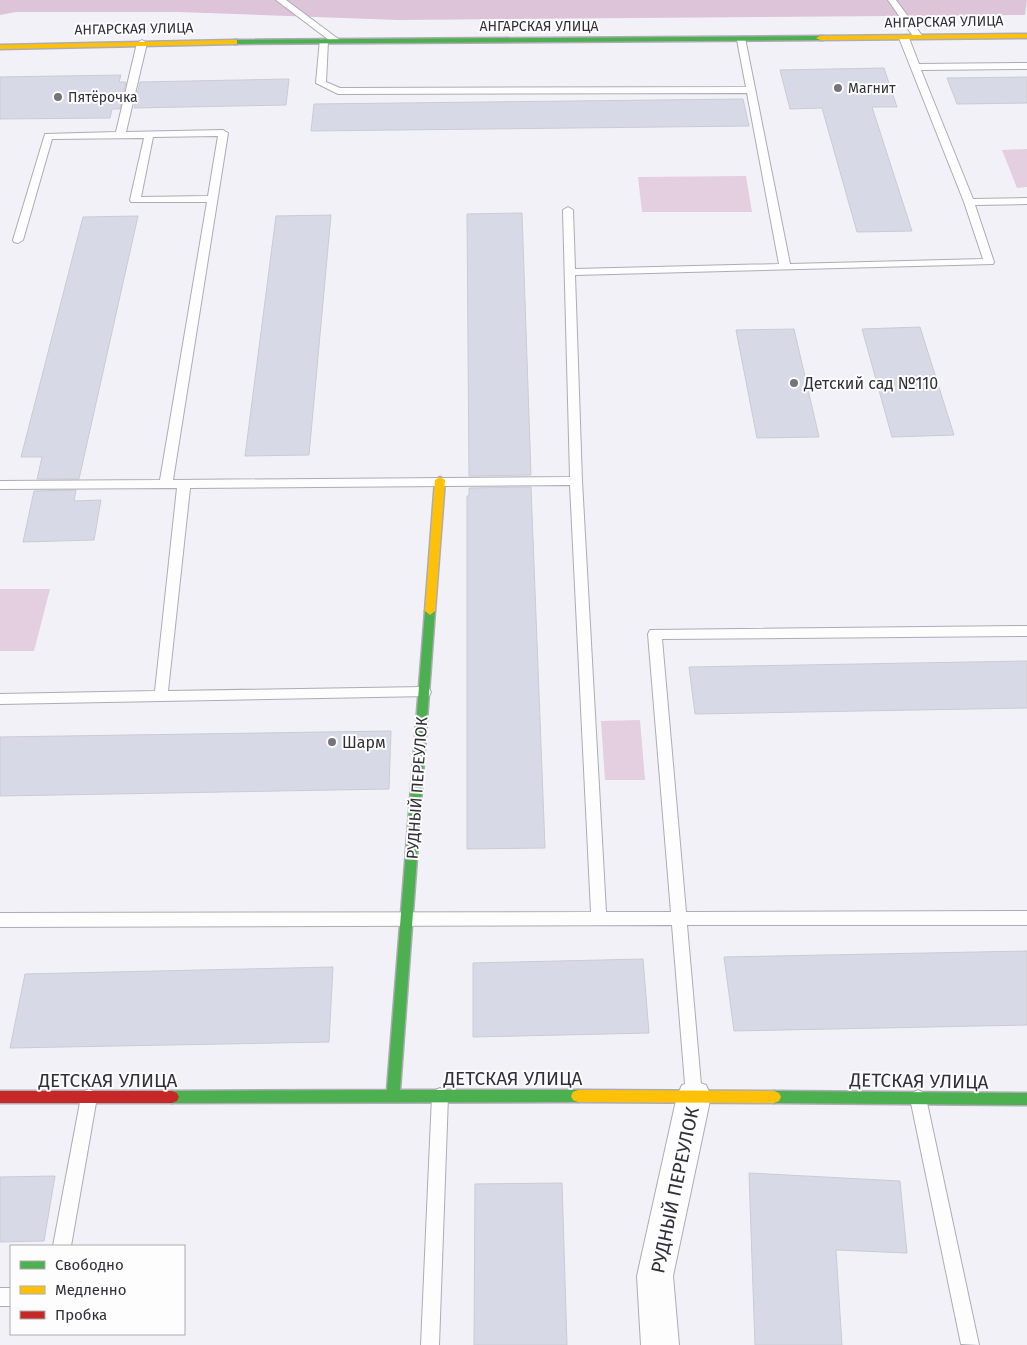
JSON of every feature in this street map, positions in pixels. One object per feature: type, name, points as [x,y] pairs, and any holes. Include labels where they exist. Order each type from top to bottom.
[{"type":"street","name":"АНГАРСКАЯ УЛИЦА","points":[[0,47],[323,41],[742,40],[1027,36]]},
{"type":"street","name":"РУДНЫЙ ПЕРЕУЛОК","points":[[393,1096],[440,480]]},
{"type":"street","name":"РУДНЫЙ ПЕРЕУЛОК","points":[[660,1345],[656,1276],[694,1096]]},
{"type":"street","name":"ДЕТСКАЯ УЛИЦА","points":[[0,1097],[694,1096],[1027,1099]]},
{"type":"lane","points":[[280,0],[336,41]]},
{"type":"lane","points":[[892,0],[918,38]]},
{"type":"lane","points":[[570,272],[989,262],[969,202],[904,38]]},
{"type":"lane","points":[[742,40],[784,267]]},
{"type":"lane","points":[[323,41],[321,83],[338,91],[751,90]]},
{"type":"lane","points":[[120,135],[142,43]]},
{"type":"lane","points":[[916,67],[1027,66]]},
{"type":"lane","points":[[18,240],[48,136],[223,134],[166,482]]},
{"type":"lane","points":[[149,135],[135,200],[212,199]]},
{"type":"lane","points":[[969,202],[1027,201]]},
{"type":"lane","points":[[568,210],[576,480],[599,919]]},
{"type":"lane","points":[[0,485],[166,482],[576,480]]},
{"type":"lane","points":[[160,696],[184,483]]},
{"type":"lane","points":[[694,1096],[655,634],[1027,631]]},
{"type":"lane","points":[[0,699],[424,692]]},
{"type":"lane","points":[[0,920],[1027,918]]},
{"type":"lane","points":[[430,1345],[440,1096]]},
{"type":"lane","points":[[62,1245],[89,1097]]},
{"type":"lane","points":[[918,1098],[970,1344]]},
{"type":"shaded area","points":[[0,0],[1027,0],[1025,15],[398,20],[178,12],[16,12],[0,15]]},
{"type":"shaded area","points":[[1027,149],[1027,187],[1017,188],[1002,150]]},
{"type":"shaded area","points":[[746,176],[752,212],[642,212],[638,177]]},
{"type":"shaded area","points":[[0,589],[50,589],[34,651],[0,651]]},
{"type":"shaded area","points":[[640,720],[645,780],[605,780],[601,721]]},
{"type":"building","points":[[884,68],[897,107],[872,107],[912,231],[857,232],[822,108],[790,109],[780,70]]},
{"type":"building","name":"Пятёрочка","points":[[121,75],[119,82],[126,82],[120,109],[112,109],[110,118],[0,119],[0,77]]},
{"type":"building","points":[[1027,77],[1027,103],[957,104],[947,78]]},
{"type":"building","points":[[289,79],[286,105],[134,108],[140,82]]},
{"type":"building","points":[[743,99],[749,126],[311,131],[314,104]]},
{"type":"building","points":[[522,213],[531,475],[469,476],[467,214]]},
{"type":"building","points":[[331,215],[309,455],[245,456],[276,216]]},
{"type":"building","points":[[138,216],[79,479],[37,479],[42,457],[21,457],[83,217]]},
{"type":"building","points":[[920,327],[954,435],[892,437],[862,329]]},
{"type":"building","points":[[794,329],[819,437],[757,438],[736,330]]},
{"type":"building","points":[[531,487],[545,848],[467,849],[467,496],[469,496],[469,488]]},
{"type":"building","points":[[76,490],[74,501],[101,500],[94,540],[23,542],[34,491]]},
{"type":"building","points":[[1027,661],[1027,708],[695,714],[689,667]]},
{"type":"building","points":[[391,731],[389,789],[0,796],[0,737]]},
{"type":"building","points":[[1027,951],[1027,1025],[734,1031],[724,957]]},
{"type":"building","points":[[643,959],[649,1033],[473,1037],[473,963]]},
{"type":"building","points":[[333,967],[329,1042],[10,1048],[25,974]]},
{"type":"building","points":[[749,1173],[900,1181],[907,1253],[836,1250],[842,1345],[755,1345]]},
{"type":"building","points":[[55,1176],[44,1241],[0,1242],[0,1177]]},
{"type":"building","points":[[562,1183],[567,1345],[474,1345],[475,1184]]},
{"type":"traffic: fast","points":[[234,42],[820,38]]},
{"type":"traffic: fast","points":[[393,1096],[430,611]]},
{"type":"traffic: fast","points":[[172,1097],[578,1096]]},
{"type":"traffic: fast","points":[[774,1097],[1027,1099]]},
{"type":"traffic: slow","points":[[820,38],[1027,36]]},
{"type":"traffic: slow","points":[[0,47],[234,42]]},
{"type":"traffic: slow","points":[[430,611],[440,480]]},
{"type":"traffic: slow","points":[[578,1096],[774,1097]]},
{"type":"traffic: jam","points":[[0,1097],[172,1097]]},
{"type":"place","name":"Магнит","points":[[838,88]]},
{"type":"place","name":"Пятёрочка","points":[[58,97]]},
{"type":"place","name":"Детский сад №110","points":[[794,383]]},
{"type":"place","name":"Шарм","points":[[332,742]]}]
